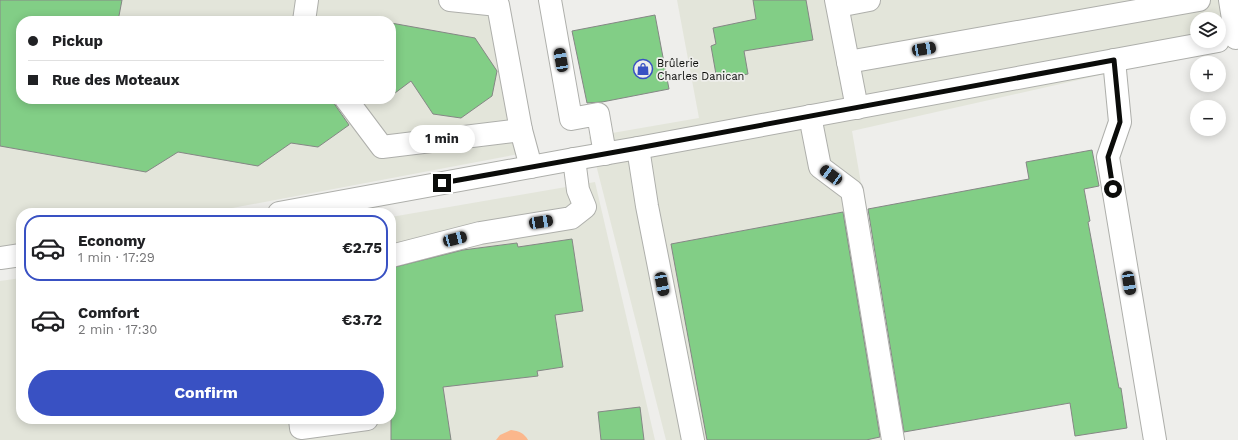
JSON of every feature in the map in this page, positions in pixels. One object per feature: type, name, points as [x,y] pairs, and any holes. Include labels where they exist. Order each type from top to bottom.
[{"type":"street","points":[[305,16],[307,0]]},
{"type":"street","points":[[450,0],[497,2],[522,130],[531,167]]},
{"type":"street","points":[[550,0],[572,119],[598,114],[605,154]]},
{"type":"street","points":[[857,108],[837,3],[868,0]]},
{"type":"street","points":[[848,62],[1137,5],[1199,0]]},
{"type":"street","points":[[306,208],[1228,39],[1230,0]]},
{"type":"street","points":[[1114,60],[1120,122],[1108,157],[1155,440]]},
{"type":"street","points":[[350,104],[382,146],[522,130]]},
{"type":"street","points":[[810,116],[820,167],[852,191],[893,440]]},
{"type":"street","points":[[638,148],[647,206],[693,440]]},
{"type":"street","points":[[396,255],[480,232],[571,218],[585,208],[578,190],[574,159]]},
{"type":"street","points":[[396,243],[474,223],[575,205],[578,190]]},
{"type":"street","points":[[0,258],[16,256]]},
{"type":"street","points":[[301,424],[301,428],[330,424]]},
{"type":"shaded area","points":[[0,0],[508,0],[535,151],[233,208],[16,208],[16,245],[0,247]]},
{"type":"shaded area","points":[[677,0],[1238,0],[1238,44],[1226,47],[1226,12],[1190,12],[1190,48],[1220,48],[852,131],[905,440],[666,440],[589,137],[699,118]]},
{"type":"shaded area","points":[[595,182],[655,440],[0,440],[0,281],[16,279],[16,424],[396,424],[396,216]]},
{"type":"shaded area","points":[[511,430],[521,433],[528,440],[496,440],[500,435]]},
{"type":"building","points":[[0,0],[122,0],[119,16],[16,16],[16,104],[334,104],[349,125],[318,147],[291,143],[258,166],[178,152],[146,172],[0,146]]},
{"type":"building","points":[[753,0],[806,0],[813,40],[744,51],[748,74],[717,80],[711,46],[716,44],[713,28],[756,19]]},
{"type":"building","points":[[655,15],[669,89],[602,102],[587,103],[572,31]]},
{"type":"building","points":[[396,24],[475,38],[497,71],[492,96],[461,118],[433,114],[411,81],[396,92]]},
{"type":"building","points":[[1092,150],[1099,186],[1084,189],[1090,221],[1088,222],[1119,388],[1121,388],[1127,428],[1075,436],[1070,403],[904,432],[868,209],[1029,179],[1026,162]]},
{"type":"building","points":[[843,212],[880,437],[866,440],[707,440],[671,244]]},
{"type":"building","points":[[572,239],[583,311],[555,315],[563,367],[537,371],[538,376],[443,387],[451,440],[391,440],[391,424],[396,424],[396,267],[463,250],[517,243],[518,247]]},
{"type":"building","points":[[640,407],[644,440],[601,440],[598,412]]},
{"type":"place","name":"Brûlerie Charles Danican","points":[[643,69]]},
{"type":"route","points":[[442,183],[1114,60],[1120,122],[1108,157],[1113,189]]}]
